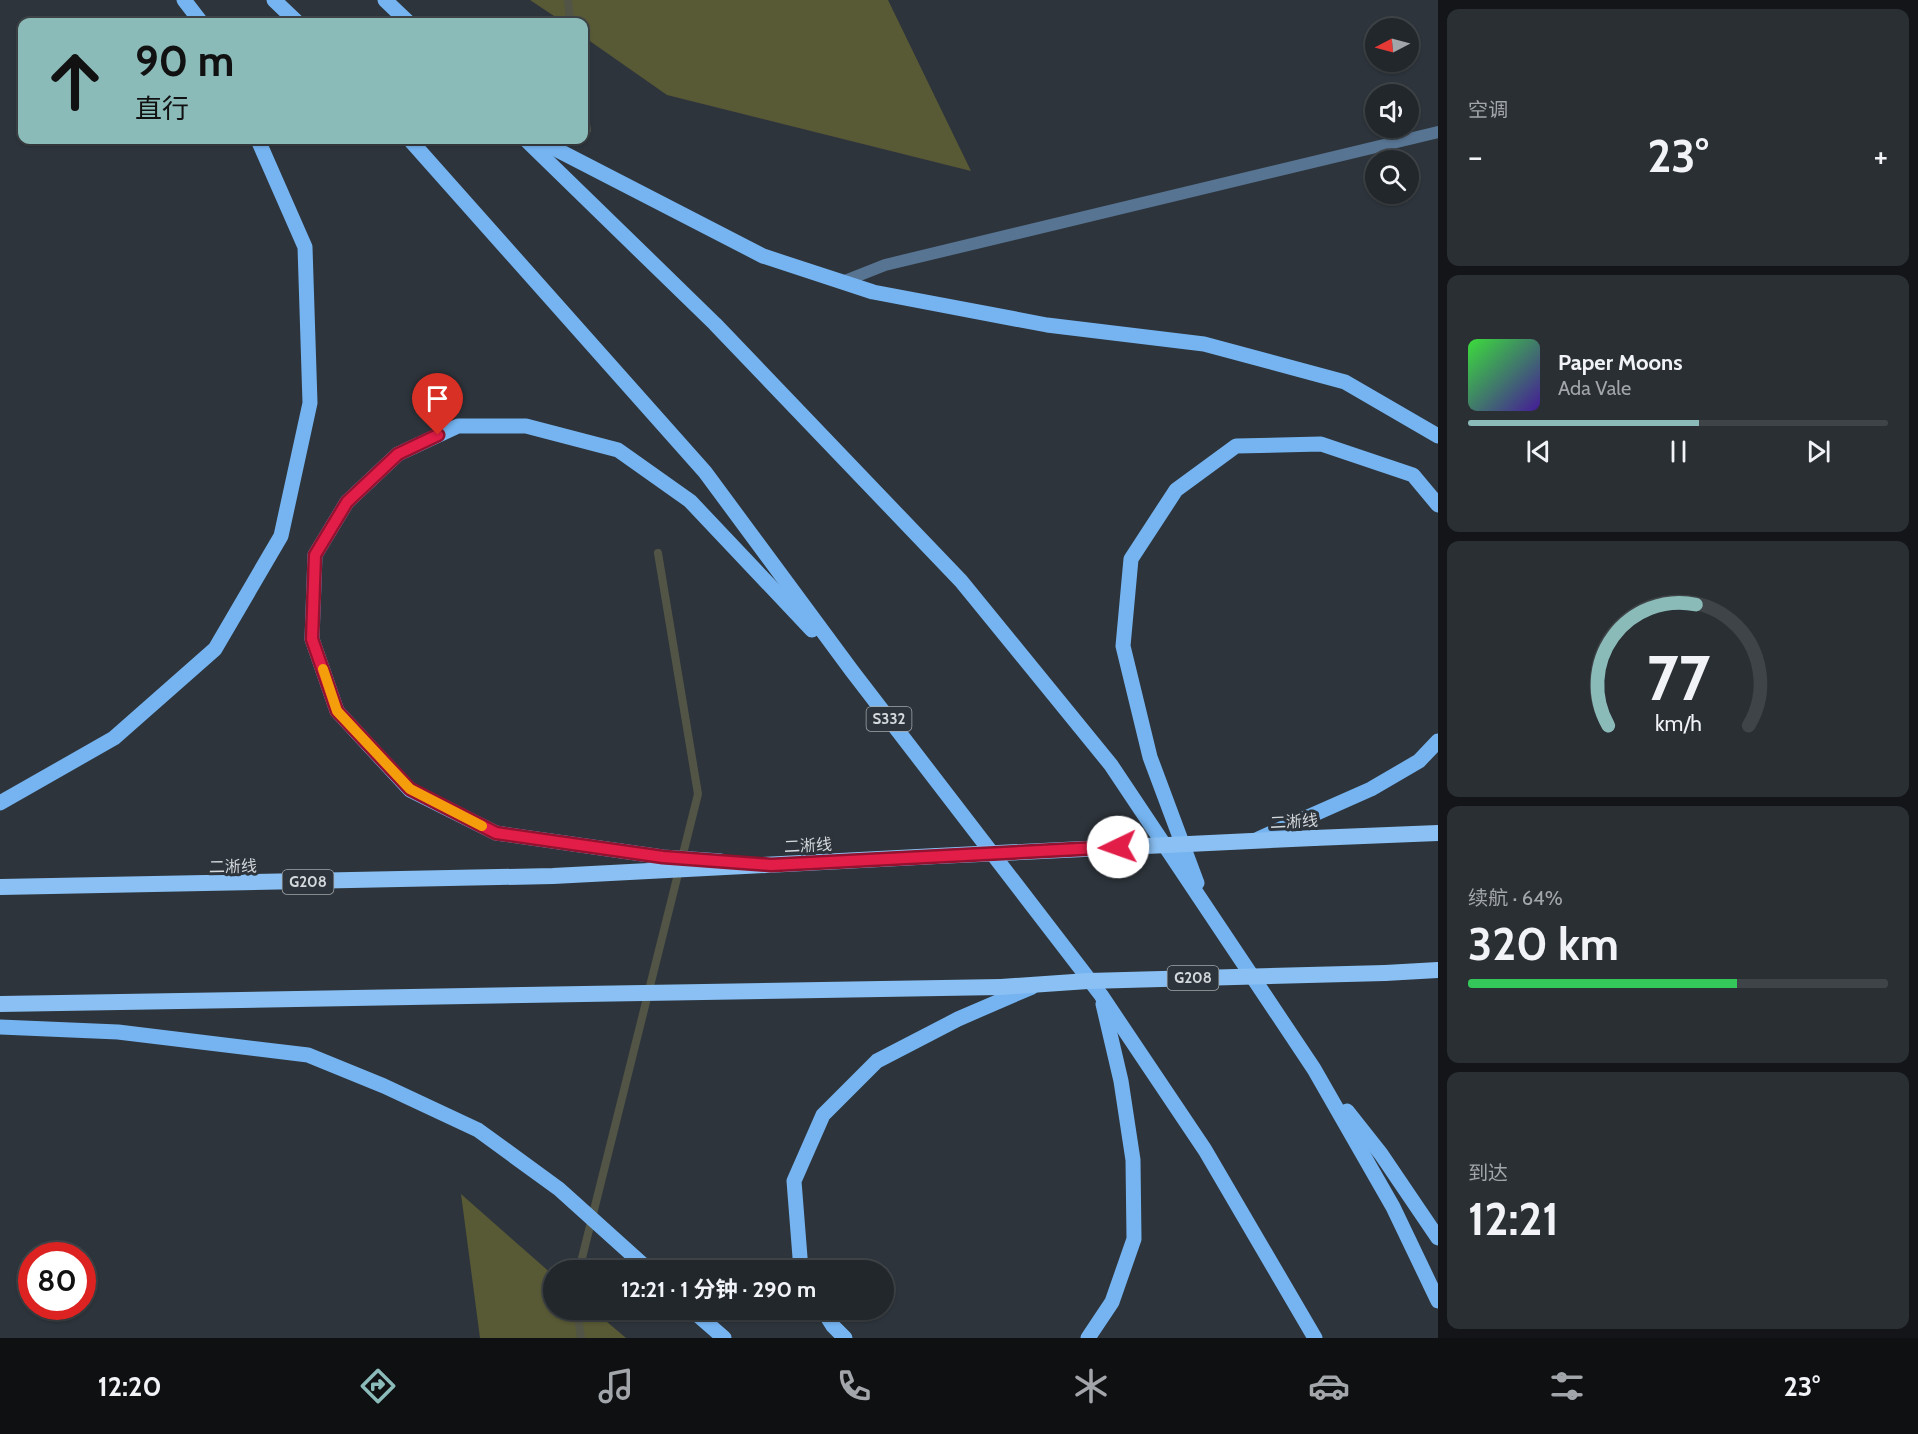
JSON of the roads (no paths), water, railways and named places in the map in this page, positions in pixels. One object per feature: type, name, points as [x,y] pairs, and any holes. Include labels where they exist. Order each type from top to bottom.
[{"type":"highway","name":"二淅线","points":[[0,886],[103,886],[615,873],[1438,833]]},
{"type":"highway","name":"G208","points":[[0,1004],[1000,987],[1438,970]]},
{"type":"main road","points":[[184,0],[198,18]]},
{"type":"main road","points":[[274,0],[293,18]]},
{"type":"main road","points":[[385,0],[404,18]]},
{"type":"main road","points":[[0,803],[114,738],[214,649],[280,536],[309,404],[305,247],[260,144]]},
{"type":"main road","name":"S332","points":[[414,144],[705,472],[852,671],[1101,995],[1205,1150],[1315,1338]]},
{"type":"main road","points":[[530,144],[715,324],[961,581],[1111,765],[1314,1069],[1393,1207],[1438,1301]]},
{"type":"main road","points":[[546,144],[763,256],[842,282],[873,292],[1047,325],[1204,344],[1345,382],[1438,436]]},
{"type":"main road","points":[[771,865],[663,857],[496,833],[410,789],[337,711],[312,639],[315,555],[347,502],[398,454],[458,426],[526,426],[618,450],[690,501],[852,671]]},
{"type":"main road","points":[[1206,908],[1150,758],[1123,646],[1131,560],[1176,490],[1236,446],[1321,444],[1413,475],[1438,505]]},
{"type":"main road","points":[[1254,841],[1371,789],[1419,761],[1438,741]]},
{"type":"main road","points":[[1385,973],[1438,975]]},
{"type":"main road","points":[[800,1260],[794,1181],[823,1115],[877,1061],[958,1019],[1037,985]]},
{"type":"main road","points":[[1088,1338],[1112,1302],[1134,1239],[1133,1160],[1121,1081],[1101,995]]},
{"type":"main road","points":[[0,1027],[118,1032],[308,1055],[384,1086],[478,1130],[559,1190],[638,1260]]},
{"type":"main road","points":[[1314,1069],[1381,1154],[1438,1238]]},
{"type":"main road","points":[[703,1320],[724,1338]]},
{"type":"main road","points":[[829,1320],[845,1338]]},
{"type":"street","points":[[842,282],[885,265],[1438,132]]},
{"type":"waterway","points":[[568,0],[570,18]]},
{"type":"waterway","points":[[582,1260],[698,794],[658,553]]},
{"type":"waterway","points":[[578,1320],[581,1338]]}]
